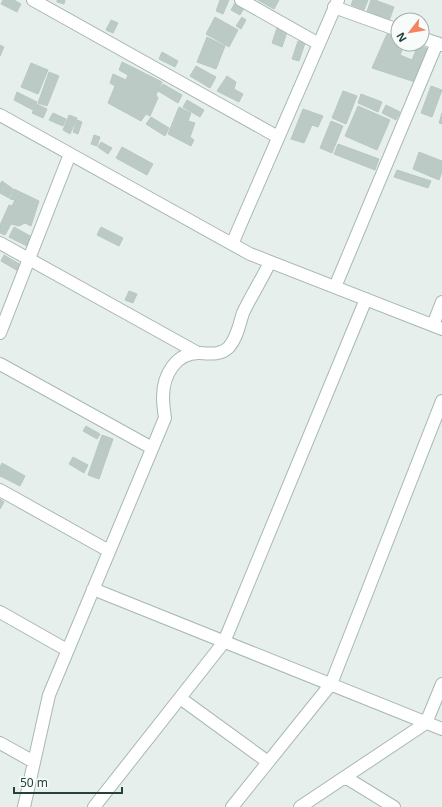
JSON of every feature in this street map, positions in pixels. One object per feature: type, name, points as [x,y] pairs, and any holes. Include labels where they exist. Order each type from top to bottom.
[{"type":"street","points":[[33,0],[278,137]]},
{"type":"street","points":[[241,0],[318,44]]},
{"type":"street","points":[[232,244],[336,4],[390,27]]},
{"type":"street","points":[[335,287],[439,44]]},
{"type":"street","points":[[0,115],[250,254],[437,327],[442,302]]},
{"type":"street","points":[[0,333],[70,154]]},
{"type":"street","points":[[0,243],[198,353]]},
{"type":"street","points":[[24,807],[49,695],[164,418],[164,382],[169,370],[188,355],[198,353],[218,353],[227,349],[234,341],[244,313],[270,262]]},
{"type":"street","points":[[94,807],[224,642],[366,299]]},
{"type":"street","points":[[0,364],[152,448]]},
{"type":"street","points":[[232,807],[331,684],[442,401]]},
{"type":"street","points":[[0,490],[109,551]]},
{"type":"street","points":[[93,589],[442,729]]},
{"type":"street","points":[[0,612],[68,650]]},
{"type":"street","points":[[300,807],[426,723],[442,684]]},
{"type":"street","points":[[180,698],[268,762]]},
{"type":"street","points":[[0,743],[34,762]]},
{"type":"street","points":[[345,777],[394,807]]},
{"type":"building","points":[[3,0],[14,0],[21,4],[17,12],[1,4]]},
{"type":"building","points":[[57,0],[65,0],[64,4],[57,2]]},
{"type":"building","points":[[220,0],[229,0],[223,14],[216,11]]},
{"type":"building","points":[[258,0],[279,0],[274,9]]},
{"type":"building","points":[[353,0],[368,0],[364,10],[351,5]]},
{"type":"building","points":[[371,0],[394,7],[392,12],[390,12],[389,21],[366,14]]},
{"type":"building","points":[[235,3],[244,8],[240,15],[231,10]]},
{"type":"building","points":[[215,17],[238,30],[229,47],[206,34]]},
{"type":"building","points":[[242,17],[246,20],[241,29],[236,26]]},
{"type":"building","points":[[111,20],[118,23],[113,33],[106,30]]},
{"type":"building","points":[[278,25],[288,29],[282,47],[272,43]]},
{"type":"building","points":[[387,34],[390,35],[390,52],[401,52],[400,55],[412,60],[415,52],[428,52],[415,82],[372,68]]},
{"type":"building","points":[[207,37],[225,46],[216,69],[197,62]]},
{"type":"building","points":[[298,41],[305,43],[299,61],[292,59]]},
{"type":"building","points":[[0,45],[4,47],[0,56]]},
{"type":"building","points":[[162,52],[178,61],[175,67],[159,59]]},
{"type":"building","points":[[122,62],[162,82],[156,95],[158,98],[150,116],[146,114],[141,121],[108,103],[115,86],[110,83],[113,74],[126,80],[128,75],[119,70]]},
{"type":"building","points":[[31,63],[48,70],[38,94],[21,87]]},
{"type":"building","points":[[196,66],[216,77],[210,88],[190,76]]},
{"type":"building","points":[[49,72],[59,76],[47,106],[38,103]]},
{"type":"building","points":[[227,76],[236,82],[234,89],[243,94],[239,102],[217,91]]},
{"type":"building","points":[[163,84],[182,95],[178,103],[158,91]]},
{"type":"building","points":[[431,86],[442,90],[432,117],[421,113]]},
{"type":"building","points":[[343,91],[357,96],[346,124],[332,118]]},
{"type":"building","points":[[17,92],[37,102],[33,110],[14,100]]},
{"type":"building","points":[[361,94],[382,102],[378,112],[358,103]]},
{"type":"building","points":[[187,100],[204,110],[200,117],[183,107]]},
{"type":"building","points":[[37,104],[47,109],[43,118],[32,113]]},
{"type":"building","points":[[386,105],[400,112],[396,120],[382,113]]},
{"type":"building","points":[[358,106],[390,120],[377,150],[345,136]]},
{"type":"building","points":[[179,107],[191,113],[188,121],[195,123],[190,137],[194,140],[191,146],[168,134]]},
{"type":"building","points":[[303,109],[323,116],[318,127],[312,125],[304,143],[291,139]]},
{"type":"building","points":[[53,113],[66,119],[63,126],[49,120]]},
{"type":"building","points":[[442,113],[442,124],[439,123]]},
{"type":"building","points":[[69,115],[77,118],[70,134],[63,130]]},
{"type":"building","points":[[151,117],[169,128],[165,136],[146,124]]},
{"type":"building","points":[[77,120],[82,122],[78,134],[73,132]]},
{"type":"building","points":[[331,121],[343,126],[332,153],[320,148]]},
{"type":"building","points":[[94,135],[100,137],[97,146],[91,144]]},
{"type":"building","points":[[101,142],[112,148],[108,154],[98,147]]},
{"type":"building","points":[[338,144],[379,159],[375,170],[334,154]]},
{"type":"building","points":[[122,147],[153,164],[147,175],[116,158]]},
{"type":"building","points":[[419,152],[442,161],[442,171],[439,180],[413,169]]},
{"type":"building","points":[[397,170],[431,181],[428,188],[394,177]]},
{"type":"building","points":[[2,181],[13,189],[9,198],[0,193],[0,184]]},
{"type":"building","points":[[14,189],[39,201],[31,226],[25,223],[19,226],[11,224],[5,235],[0,233],[0,225],[9,205],[12,206],[15,200],[10,199]]},
{"type":"building","points":[[14,227],[32,237],[27,246],[9,237]]},
{"type":"building","points":[[101,227],[123,238],[119,246],[97,235]]},
{"type":"building","points":[[4,255],[21,265],[18,271],[1,261]]},
{"type":"building","points":[[129,291],[137,294],[133,303],[125,300]]},
{"type":"building","points":[[86,426],[100,434],[97,439],[83,431]]},
{"type":"building","points":[[102,435],[113,439],[99,479],[88,475]]},
{"type":"building","points":[[73,457],[88,465],[84,473],[69,464]]},
{"type":"building","points":[[2,463],[25,476],[20,486],[0,476],[0,467]]},
{"type":"building","points":[[0,499],[4,502],[0,509]]}]
